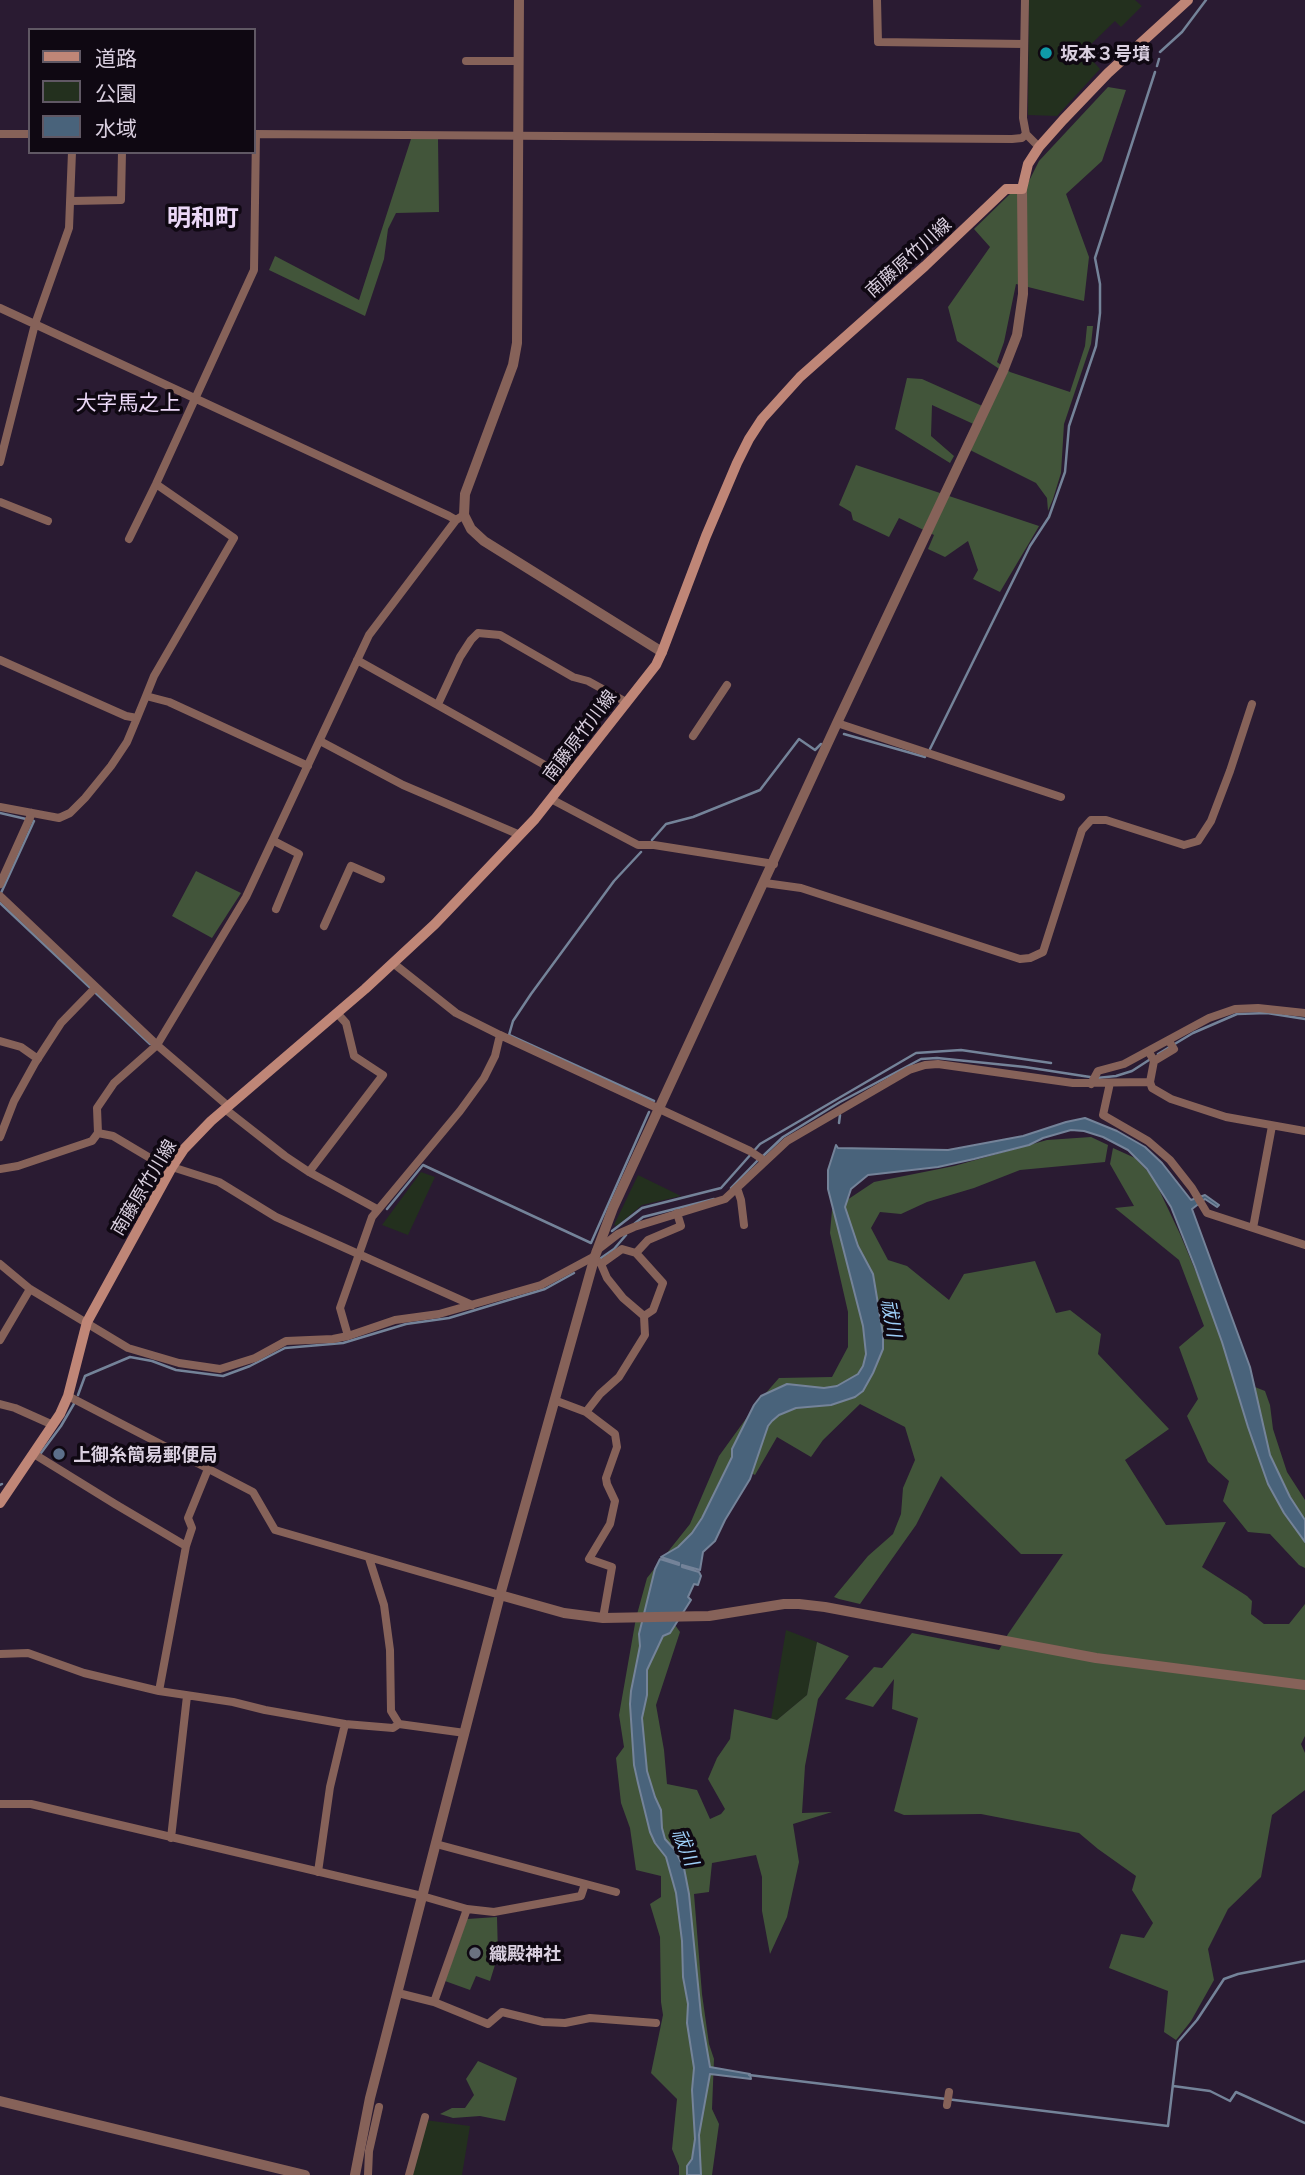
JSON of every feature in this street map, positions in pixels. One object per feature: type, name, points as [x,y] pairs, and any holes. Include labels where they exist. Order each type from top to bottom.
[{"type":"main road","points":[[1021,189],[1028,164],[1039,147],[1108,73],[1188,0]]},
{"type":"main road","name":"南藤原竹川線","points":[[0,1503],[53,1425],[68,1396],[87,1322],[184,1149],[227,1107],[435,925],[520,835],[656,665],[737,463],[762,419],[800,377],[925,266],[1006,189],[1021,189]]},
{"type":"street","points":[[0,1169],[18,1167],[92,1142],[98,1133],[97,1108],[102,1100],[114,1083],[157,1045],[246,897],[369,635],[460,518],[465,494],[515,354],[519,0]]},
{"type":"street","points":[[877,0],[878,42],[1024,44]]},
{"type":"street","points":[[1025,0],[1023,118],[1026,134],[1039,147]]},
{"type":"street","points":[[466,61],[519,61]]},
{"type":"street","points":[[0,134],[28,134]]},
{"type":"street","points":[[256,134],[1012,139],[1022,138],[1026,134]]},
{"type":"street","points":[[0,462],[35,324],[69,229],[72,154]]},
{"type":"street","points":[[72,201],[121,200],[122,154]]},
{"type":"street","points":[[129,539],[254,270],[255,154]]},
{"type":"street","points":[[355,2175],[365,2119],[500,1595],[596,1257],[613,1208],[1017,335],[1023,294],[1021,189]]},
{"type":"street","points":[[0,308],[460,518],[484,541],[662,652]]},
{"type":"street","points":[[0,807],[59,818],[70,813],[85,798],[127,742],[161,664],[234,538],[156,484]]},
{"type":"street","points":[[0,502],[48,521]]},
{"type":"street","points":[[438,704],[460,657],[478,633],[500,635],[573,677],[588,681],[626,702]]},
{"type":"street","points":[[0,660],[126,716],[137,718]]},
{"type":"street","points":[[357,660],[568,778]]},
{"type":"street","points":[[693,736],[727,685]]},
{"type":"street","points":[[146,696],[169,702],[308,766]]},
{"type":"street","points":[[765,883],[801,888],[1020,959],[1030,958],[1043,953],[1082,830],[1091,820],[1106,820],[1184,845],[1198,841],[1212,821],[1252,704]]},
{"type":"street","points":[[837,723],[1061,797]]},
{"type":"street","points":[[320,741],[403,785],[520,835]]},
{"type":"street","points":[[551,799],[638,845],[654,845],[774,864]]},
{"type":"street","points":[[0,884],[32,814]]},
{"type":"street","points":[[274,841],[299,854],[276,909]]},
{"type":"street","points":[[324,926],[351,866],[381,879]]},
{"type":"street","points":[[1,896],[94,989],[251,1131],[309,1171],[377,1209]]},
{"type":"street","points":[[393,962],[456,1013],[764,1160]]},
{"type":"street","points":[[0,1137],[13,1101],[38,1059],[61,1023],[94,989]]},
{"type":"street","points":[[1091,1084],[1098,1071],[1124,1064],[1209,1018],[1234,1009],[1258,1008],[1305,1013]]},
{"type":"street","points":[[309,1171],[383,1075],[354,1056],[346,1023],[337,1013]]},
{"type":"street","points":[[348,1336],[340,1308],[377,1209],[460,1111],[484,1078],[495,1056],[500,1035]]},
{"type":"street","points":[[0,1041],[22,1047],[38,1059]]},
{"type":"street","points":[[1154,1061],[1174,1049],[1169,1041]]},
{"type":"street","points":[[1149,1052],[1154,1061],[1150,1082],[1152,1088],[1171,1099],[1226,1117],[1305,1130]]},
{"type":"street","points":[[596,1257],[622,1232],[725,1199],[787,1141],[909,1070],[938,1064],[1091,1084],[1150,1082]]},
{"type":"street","points":[[1110,1083],[1103,1115],[1148,1142],[1170,1160],[1207,1213],[1305,1245]]},
{"type":"street","points":[[1253,1228],[1272,1126]]},
{"type":"street","points":[[98,1133],[113,1136],[150,1158],[172,1167],[219,1182],[276,1217],[472,1305]]},
{"type":"street","points":[[737,1188],[744,1225]]},
{"type":"street","points":[[636,1253],[648,1240],[681,1226],[677,1213]]},
{"type":"street","points":[[0,1264],[30,1289],[128,1348],[179,1363],[220,1369],[255,1358],[286,1341],[333,1339],[396,1320],[439,1314],[472,1305],[541,1284],[596,1257],[622,1249],[636,1253],[663,1283],[653,1310],[644,1316]]},
{"type":"street","points":[[586,1412],[600,1394],[619,1377],[645,1335],[644,1316],[623,1298],[607,1278],[596,1257]]},
{"type":"street","points":[[0,1340],[30,1289]]},
{"type":"street","points":[[68,1396],[253,1492],[275,1530],[564,1613],[603,1618],[688,1617],[799,1604],[1096,1658],[1305,1685]]},
{"type":"street","points":[[555,1399],[586,1412],[615,1434],[617,1447],[606,1478],[615,1501],[610,1524],[590,1559],[612,1567],[603,1618]]},
{"type":"street","points":[[0,1404],[53,1425]]},
{"type":"street","points":[[34,1454],[186,1546]]},
{"type":"street","points":[[159,1691],[186,1546],[192,1528],[188,1518],[208,1469]]},
{"type":"street","points":[[369,1558],[384,1605],[390,1650],[391,1711],[399,1724]]},
{"type":"street","points":[[0,1654],[28,1653],[84,1673],[159,1691],[345,1724],[393,1728],[399,1724],[465,1733]]},
{"type":"street","points":[[171,1838],[187,1696]]},
{"type":"street","points":[[318,1872],[330,1787],[345,1724]]},
{"type":"street","points":[[0,1804],[31,1804],[422,1896],[467,1909],[494,1912],[582,1896],[585,1884]]},
{"type":"street","points":[[436,1844],[615,1892]]},
{"type":"street","points":[[434,2002],[467,1909]]},
{"type":"street","points":[[398,1993],[434,2002],[488,2024],[502,2012],[543,2022],[590,2018],[656,2023]]},
{"type":"street","points":[[947,2105],[949,2092]]},
{"type":"street","points":[[0,2101],[305,2175]]},
{"type":"street","points":[[368,2175],[369,2151],[379,2107]]},
{"type":"street","points":[[409,2175],[425,2117]]},
{"type":"green space","points":[[1029,0],[1135,0],[1142,6],[1121,27],[1115,21],[1084,51],[1100,69],[1057,116],[1028,115]]},
{"type":"green space","points":[[1108,87],[1126,90],[1102,161],[1066,194],[1089,257],[1084,301],[1016,284],[997,362],[1010,372],[1070,392],[1085,346],[1087,326],[1093,326],[1091,344],[1064,424],[1061,473],[1048,511],[1047,498],[1036,483],[970,450],[980,427],[932,405],[931,436],[954,456],[950,463],[895,429],[907,378],[922,379],[989,409],[1007,374],[957,341],[948,307],[990,247],[974,229],[1010,194],[1027,185],[1039,161]]},
{"type":"green space","points":[[411,139],[438,139],[439,212],[396,213],[388,229],[384,259],[365,316],[269,270],[275,256],[359,300]]},
{"type":"green space","points":[[856,465],[1039,526],[1048,511],[1000,592],[973,579],[978,570],[968,541],[945,557],[928,549],[934,535],[899,518],[889,537],[853,520],[851,512],[839,505]]},
{"type":"green space","points":[[196,871],[241,893],[212,938],[172,916]]},
{"type":"green space","points":[[1091,1137],[1108,1145],[1105,1162],[1020,1170],[927,1202],[901,1214],[880,1212],[871,1228],[888,1260],[907,1266],[949,1300],[964,1274],[1035,1261],[1056,1313],[1070,1310],[1101,1334],[1098,1354],[1169,1429],[1125,1460],[1166,1525],[1226,1522],[1202,1567],[1247,1596],[1252,1601],[1251,1614],[1264,1624],[1289,1624],[1305,1604],[1305,1736],[1301,1744],[1305,1753],[1305,1790],[1272,1815],[1261,1877],[1228,1909],[1208,1949],[1214,1980],[1191,2021],[1176,2040],[1164,2032],[1168,1991],[1109,1968],[1121,1934],[1144,1938],[1153,1923],[1132,1890],[1136,1876],[1079,1833],[981,1814],[904,1815],[894,1811],[918,1718],[892,1709],[894,1679],[873,1707],[845,1699],[874,1667],[882,1668],[912,1633],[999,1650],[1063,1554],[1021,1554],[941,1476],[916,1525],[860,1604],[839,1599],[834,1597],[868,1556],[893,1534],[901,1514],[903,1488],[915,1460],[905,1427],[860,1404],[823,1440],[811,1457],[777,1437],[755,1475],[731,1463],[685,1555],[658,1577],[657,1599],[680,1632],[656,1705],[667,1784],[697,1790],[710,1819],[721,1814],[725,1809],[708,1779],[717,1758],[730,1739],[734,1709],[777,1720],[807,1695],[817,1642],[849,1656],[818,1699],[805,1766],[802,1813],[832,1812],[793,1824],[799,1862],[787,1917],[770,1954],[762,1911],[762,1877],[756,1855],[712,1863],[709,1892],[694,1894],[702,1994],[709,2044],[714,2059],[712,2109],[719,2124],[712,2175],[679,2175],[679,2166],[672,2149],[677,2099],[651,2073],[663,2015],[660,1937],[650,1904],[661,1897],[661,1876],[636,1870],[630,1828],[621,1803],[616,1758],[624,1747],[619,1715],[636,1618],[647,1578],[690,1524],[719,1456],[758,1402],[779,1378],[832,1377],[848,1347],[848,1312],[830,1233],[832,1210],[874,1182],[954,1166],[1047,1140]]},
{"type":"green space","points":[[1113,1148],[1135,1158],[1153,1177],[1242,1382],[1265,1391],[1273,1429],[1287,1472],[1305,1500],[1305,1568],[1270,1534],[1248,1532],[1223,1501],[1229,1481],[1208,1462],[1187,1416],[1198,1399],[1179,1347],[1204,1326],[1179,1260],[1115,1208],[1134,1206],[1110,1164]]},
{"type":"green space","points":[[421,1172],[435,1177],[408,1235],[382,1225]]},
{"type":"green space","points":[[638,1175],[681,1196],[642,1205],[617,1226],[614,1225]]},
{"type":"green space","points":[[786,1630],[817,1642],[807,1695],[777,1720],[771,1719]]},
{"type":"green space","points":[[497,1917],[498,1955],[490,1981],[476,1976],[470,1990],[445,1981],[467,1919]]},
{"type":"green space","points":[[478,2061],[517,2078],[505,2121],[480,2116],[453,2118],[440,2114],[452,2108],[465,2108],[474,2095],[466,2079]]},
{"type":"green space","points":[[425,2120],[470,2126],[462,2175],[411,2175]]},
{"type":"water","points":[[1085,1118],[1117,1131],[1145,1147],[1162,1163],[1191,1200],[1205,1195],[1219,1205],[1217,1207],[1205,1199],[1192,1209],[1250,1367],[1270,1455],[1290,1497],[1305,1520],[1305,1542],[1284,1513],[1268,1484],[1222,1342],[1171,1207],[1147,1169],[1128,1150],[1103,1137],[1071,1130],[1029,1145],[938,1167],[868,1175],[851,1189],[845,1207],[858,1246],[873,1274],[883,1334],[883,1349],[873,1373],[863,1391],[855,1397],[831,1405],[796,1408],[779,1415],[768,1426],[750,1479],[715,1541],[703,1552],[700,1570],[682,1565],[699,1572],[701,1576],[698,1585],[694,1584],[688,1597],[691,1600],[670,1633],[663,1636],[647,1670],[647,1695],[642,1718],[647,1771],[661,1810],[665,1839],[675,1850],[684,1868],[701,2015],[710,2067],[750,2074],[751,2079],[710,2074],[699,2135],[701,2175],[687,2175],[695,2139],[692,2090],[694,2068],[687,2023],[688,2004],[683,1977],[682,1941],[676,1893],[666,1857],[650,1832],[634,1765],[630,1704],[640,1646],[639,1634],[655,1569],[660,1559],[679,1565],[661,1557],[678,1547],[702,1518],[732,1457],[732,1449],[761,1396],[787,1384],[824,1388],[837,1386],[858,1374],[863,1366],[866,1354],[863,1326],[828,1189],[828,1170],[836,1145],[838,1148],[948,1150],[1023,1136]]},
{"type":"waterway","points":[[1160,52],[1182,32],[1206,0]]},
{"type":"waterway","points":[[1157,66],[1159,59]]},
{"type":"waterway","points":[[930,749],[1030,546],[1049,517],[1065,472],[1069,426],[1096,346],[1100,284],[1095,258],[1155,72]]},
{"type":"waterway","points":[[844,734],[925,757]]},
{"type":"waterway","points":[[652,840],[666,824],[693,817],[760,790],[799,739],[815,750],[821,744]]},
{"type":"waterway","points":[[0,813],[26,819]]},
{"type":"waterway","points":[[1,893],[34,821],[32,820]]},
{"type":"waterway","points":[[641,852],[614,881],[531,994],[513,1021],[509,1035],[654,1101]]},
{"type":"waterway","points":[[0,903],[150,1044]]},
{"type":"waterway","points":[[1158,1054],[1193,1033],[1237,1014],[1267,1013],[1305,1019]]},
{"type":"waterway","points":[[612,1231],[642,1208],[721,1188],[760,1144],[916,1053],[961,1050],[1051,1063]]},
{"type":"waterway","points":[[763,1156],[783,1137],[840,1102],[921,1059],[937,1058],[1025,1067],[1090,1077]]},
{"type":"waterway","points":[[1097,1078],[1132,1071],[1149,1060]]},
{"type":"waterway","points":[[387,1209],[423,1165],[591,1243],[649,1112]]},
{"type":"waterway","points":[[839,1123],[840,1115]]},
{"type":"waterway","points":[[731,1188],[758,1160]]},
{"type":"waterway","points":[[634,1224],[643,1217],[714,1199]]},
{"type":"waterway","points":[[601,1258],[614,1249],[626,1235]]},
{"type":"waterway","points":[[78,1395],[85,1376],[130,1357],[152,1361],[176,1370],[223,1376],[285,1348],[343,1343],[406,1324],[449,1318],[545,1289],[574,1273]]},
{"type":"waterway","points":[[41,1453],[75,1402]]},
{"type":"waterway","points":[[749,2075],[1168,2126],[1178,2042],[1197,2020],[1224,1979],[1305,1961]]},
{"type":"waterway","points":[[1173,2086],[1210,2091],[1230,2101],[1236,2092],[1305,2123]]},
{"type":"place","name":"坂本３号墳","points":[[1046,53]]},
{"type":"place","name":"上御糸簡易郵便局","points":[[59,1454]]},
{"type":"place","name":"織殿神社","points":[[475,1953]]},
{"type":"district","name":"明和町","points":[[203,217]]},
{"type":"district","name":"大字馬之上","points":[[128,402]]},
{"type":"water label","name":"祓川","points":[[892,1318]]},
{"type":"water label","name":"祓川","points":[[686,1847]]}]
